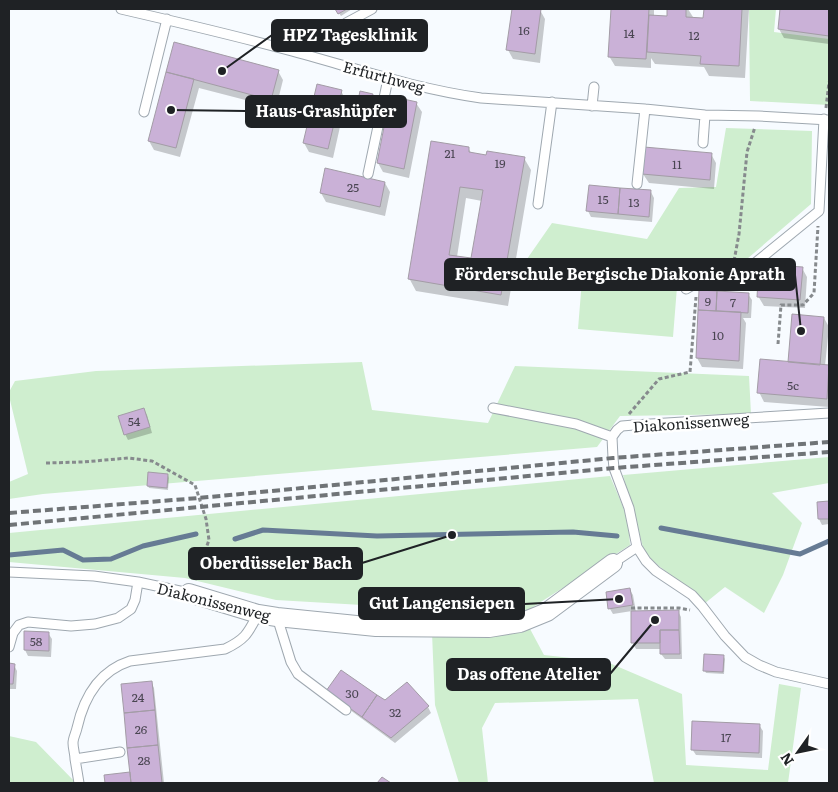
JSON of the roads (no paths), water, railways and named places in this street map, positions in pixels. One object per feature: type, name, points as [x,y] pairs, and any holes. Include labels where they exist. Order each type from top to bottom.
[{"type":"street","name":"Diakonissenweg","points":[[188,593],[258,614],[277,617],[376,627],[489,628],[520,623],[546,612],[613,563]]},
{"type":"lane","name":"Erfurthweg","points":[[121,9],[281,48],[388,79],[454,94],[481,98],[705,115],[827,120]]},
{"type":"lane","points":[[346,23],[372,9]]},
{"type":"lane","points":[[144,112],[167,20]]},
{"type":"lane","points":[[368,174],[388,79]]},
{"type":"lane","points":[[592,106],[594,87]]},
{"type":"lane","points":[[538,204],[552,102]]},
{"type":"lane","points":[[637,184],[645,109]]},
{"type":"lane","points":[[703,143],[705,115]]},
{"type":"lane","points":[[686,289],[717,271],[744,272],[819,211],[827,120]]},
{"type":"lane","points":[[493,408],[576,424],[612,437]]},
{"type":"lane","name":"Diakonissenweg","points":[[829,413],[634,424],[622,426],[612,437],[614,468],[629,508],[637,547],[646,561],[656,571],[692,595],[712,614],[725,636],[745,657],[776,672],[829,684]]},
{"type":"lane","name":"Diakonissenweg","points":[[613,563],[637,547]]},
{"type":"lane","name":"Diakonissenweg","points":[[9,572],[94,576],[138,582],[188,593]]},
{"type":"lane","points":[[9,647],[13,633],[19,625],[28,622],[71,626],[94,624],[118,618],[131,609],[136,600],[138,582]]},
{"type":"lane","points":[[79,783],[73,743],[80,715],[92,690],[106,673],[130,661],[225,649],[239,642],[248,633],[258,614]]},
{"type":"lane","points":[[277,617],[290,662],[298,674],[346,710]]},
{"type":"lane","points":[[75,759],[120,752]]},
{"type":"waterway","points":[[661,528],[800,554],[829,541]]},
{"type":"waterway","points":[[235,539],[263,530],[377,536],[573,532],[617,536]]},
{"type":"waterway","points":[[9,555],[63,550],[83,560],[111,559],[143,546],[196,534]]},
{"type":"railway","points":[[9,513],[199,498],[613,458],[829,442]]},
{"type":"railway","points":[[9,525],[614,468],[829,452]]},
{"type":"place","name":"HPZ Tagesklinik","points":[[222,71]]},
{"type":"place","name":"Haus-Grashüpfer","points":[[171,110]]},
{"type":"place","name":"Förderschule Bergische Diakonie Aprath","points":[[801,331]]},
{"type":"place","name":"Oberdüsseler Bach","points":[[452,535]]},
{"type":"place","name":"Gut Langensiepen","points":[[619,599]]},
{"type":"place","name":"Das offene Atelier","points":[[655,620]]}]
